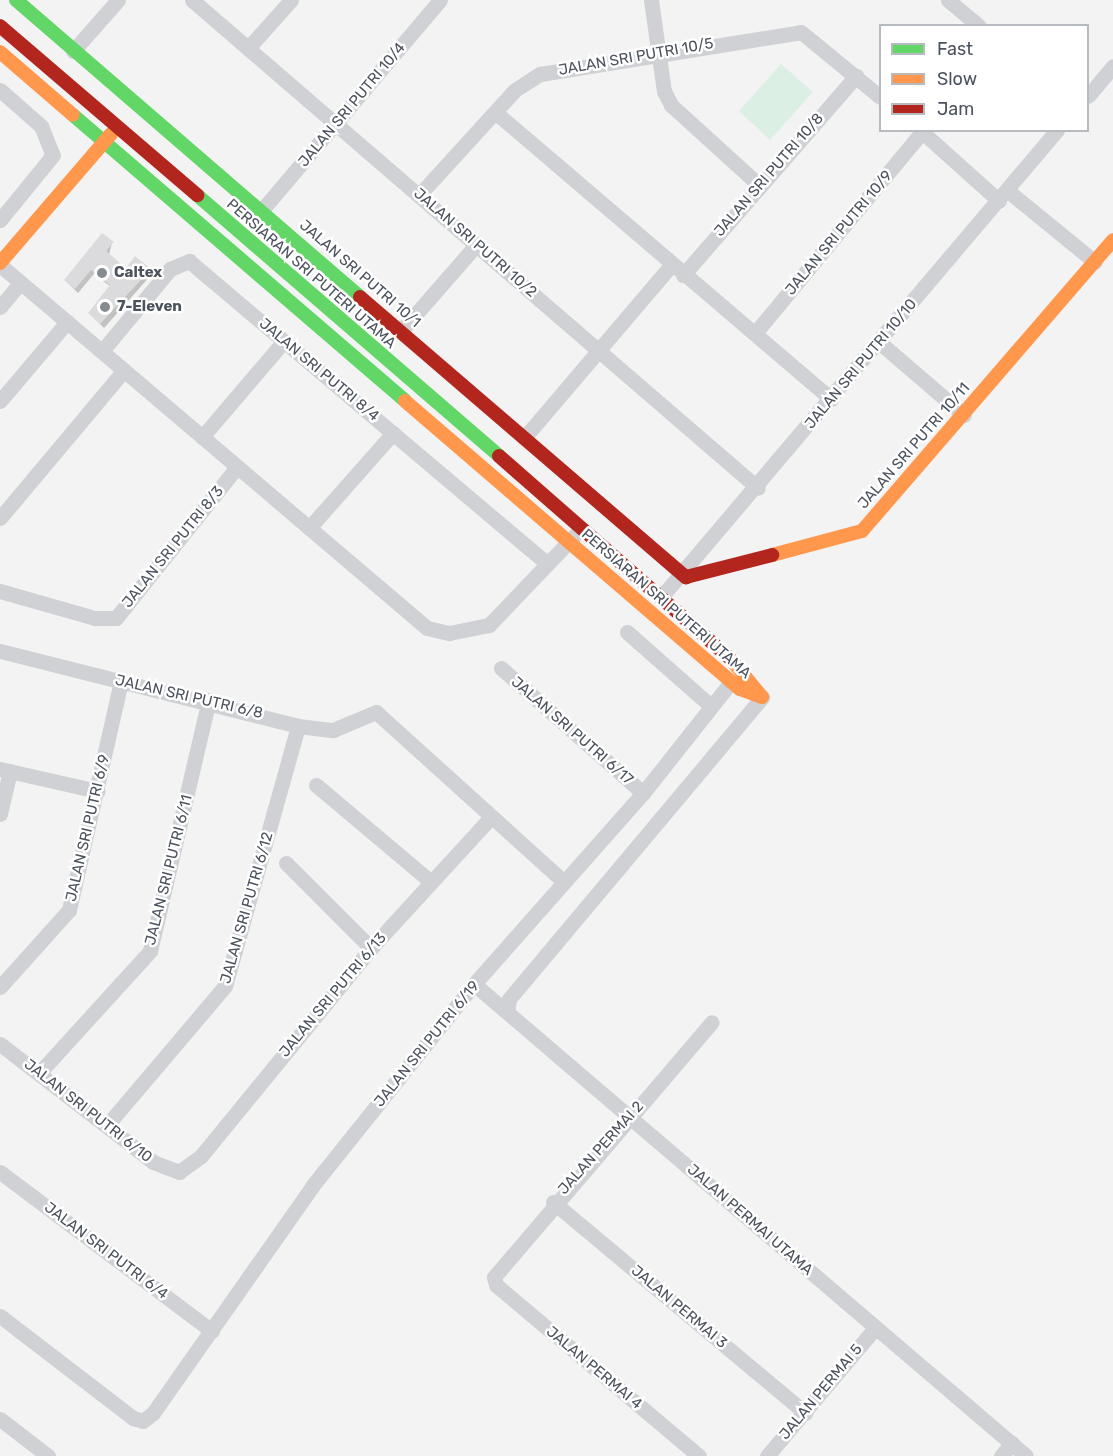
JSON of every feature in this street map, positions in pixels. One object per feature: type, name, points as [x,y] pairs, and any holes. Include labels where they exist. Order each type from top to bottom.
[{"type":"street","name":"JALAN SRI PUTRI 10/1","points":[[16,0],[262,210],[681,576]]},
{"type":"street","points":[[74,51],[118,0]]},
{"type":"street","name":"JALAN SRI PUTRI 10/2","points":[[192,0],[758,488]]},
{"type":"street","points":[[249,47],[291,0]]},
{"type":"street","name":"JALAN SRI PUTRI 10/4","points":[[262,210],[440,0]]},
{"type":"street","points":[[651,0],[658,52],[671,105],[760,186]]},
{"type":"street","points":[[948,0],[977,24]]},
{"type":"street","name":"PERSIARAN SRI PUTERI UTAMA","points":[[0,26],[115,129],[662,596],[750,676],[762,697],[752,698],[731,682],[102,143],[0,52]]},
{"type":"street","name":"JALAN SRI PUTRI 10/5","points":[[419,195],[528,77],[658,52],[801,32],[879,97]]},
{"type":"street","points":[[1089,95],[1113,66]]},
{"type":"street","name":"JALAN SRI PUTRI 10/8","points":[[524,438],[598,349],[760,186],[856,76]]},
{"type":"street","points":[[0,90],[41,126],[53,155],[0,220]]},
{"type":"street","points":[[495,112],[677,270],[831,399]]},
{"type":"street","points":[[115,129],[0,264],[20,282],[309,528],[436,632],[489,625],[581,529]]},
{"type":"street","name":"JALAN SRI PUTRI 10/9","points":[[755,333],[920,132]]},
{"type":"street","points":[[922,132],[1003,196],[1095,262]]},
{"type":"street","name":"JALAN SRI PUTRI 10/10","points":[[662,596],[758,488],[1055,132]]},
{"type":"street","name":"JALAN SRI PUTRI 10/11","points":[[681,576],[692,577],[862,531],[1113,240]]},
{"type":"street","points":[[401,331],[477,244]]},
{"type":"street","name":"JALAN SRI PUTRI 8/4","points":[[102,351],[182,261],[195,266],[547,563]]},
{"type":"street","points":[[0,307],[20,282]]},
{"type":"street","points":[[0,401],[67,322]]},
{"type":"street","points":[[202,437],[284,341]]},
{"type":"street","points":[[879,342],[964,414]]},
{"type":"street","points":[[0,518],[124,370]]},
{"type":"street","points":[[309,528],[393,433]]},
{"type":"street","name":"JALAN SRI PUTRI 8/3","points":[[0,591],[95,618],[116,618],[237,467]]},
{"type":"street","points":[[627,632],[711,706]]},
{"type":"street","name":"JALAN SRI PUTRI 6/8","points":[[0,651],[209,700],[298,726],[333,730],[376,712],[489,818]]},
{"type":"street","name":"JALAN SRI PUTRI 6/17","points":[[501,668],[643,793]]},
{"type":"street","name":"JALAN SRI PUTRI 6/9","points":[[0,987],[69,910],[98,791],[121,681]]},
{"type":"street","name":"JALAN SRI PUTRI 6/19","points":[[0,1316],[143,1421],[212,1331],[313,1185],[474,984],[643,793],[731,682]]},
{"type":"street","points":[[507,1012],[509,999],[762,697]]},
{"type":"street","name":"JALAN SRI PUTRI 6/11","points":[[40,1072],[150,951],[209,700]]},
{"type":"street","name":"JALAN SRI PUTRI 6/12","points":[[108,1124],[225,986],[298,726]]},
{"type":"street","points":[[0,814],[5,770],[98,791]]},
{"type":"street","points":[[316,785],[431,882]]},
{"type":"street","points":[[489,818],[563,881]]},
{"type":"street","name":"JALAN SRI PUTRI 6/13","points":[[178,1172],[201,1156],[371,948],[489,818]]},
{"type":"street","points":[[286,864],[371,948]]},
{"type":"street","name":"JALAN PERMAI UTAMA","points":[[474,984],[1026,1456]]},
{"type":"street","name":"JALAN PERMAI 2","points":[[494,1277],[553,1202],[712,1022]]},
{"type":"street","name":"JALAN SRI PUTRI 6/10","points":[[0,1044],[108,1124],[153,1162],[178,1172]]},
{"type":"street","name":"JALAN SRI PUTRI 6/4","points":[[0,1172],[212,1331]]},
{"type":"street","name":"JALAN PERMAI 3","points":[[553,1202],[805,1413]]},
{"type":"street","name":"JALAN PERMAI 4","points":[[494,1277],[496,1285],[699,1456]]},
{"type":"street","name":"JALAN PERMAI 5","points":[[767,1456],[875,1328]]},
{"type":"street","points":[[0,1419],[48,1456]]},
{"type":"street","points":[[1001,1456],[1012,1443]]},
{"type":"green space","points":[[781,64],[813,92],[770,140],[739,111]]},
{"type":"building","points":[[102,233],[114,242],[106,251],[126,268],[135,256],[151,269],[100,324],[88,313],[110,285],[91,270],[75,289],[64,280]]},
{"type":"traffic: fast","points":[[16,0],[360,297]]},
{"type":"traffic: fast","points":[[73,115],[405,401]]},
{"type":"traffic: fast","points":[[197,195],[499,456]]},
{"type":"traffic: slow","points":[[0,52],[73,115]]},
{"type":"traffic: slow","points":[[0,263],[111,134]]},
{"type":"traffic: slow","points":[[772,555],[862,531],[1113,240]]},
{"type":"traffic: slow","points":[[405,401],[740,689],[762,697],[729,657]]},
{"type":"traffic: jam","points":[[0,26],[197,195]]},
{"type":"traffic: jam","points":[[360,297],[686,577],[772,555]]},
{"type":"traffic: jam","points":[[499,456],[729,657]]},
{"type":"place","name":"Caltex","points":[[102,273]]},
{"type":"place","name":"7-Eleven","points":[[105,307]]}]
